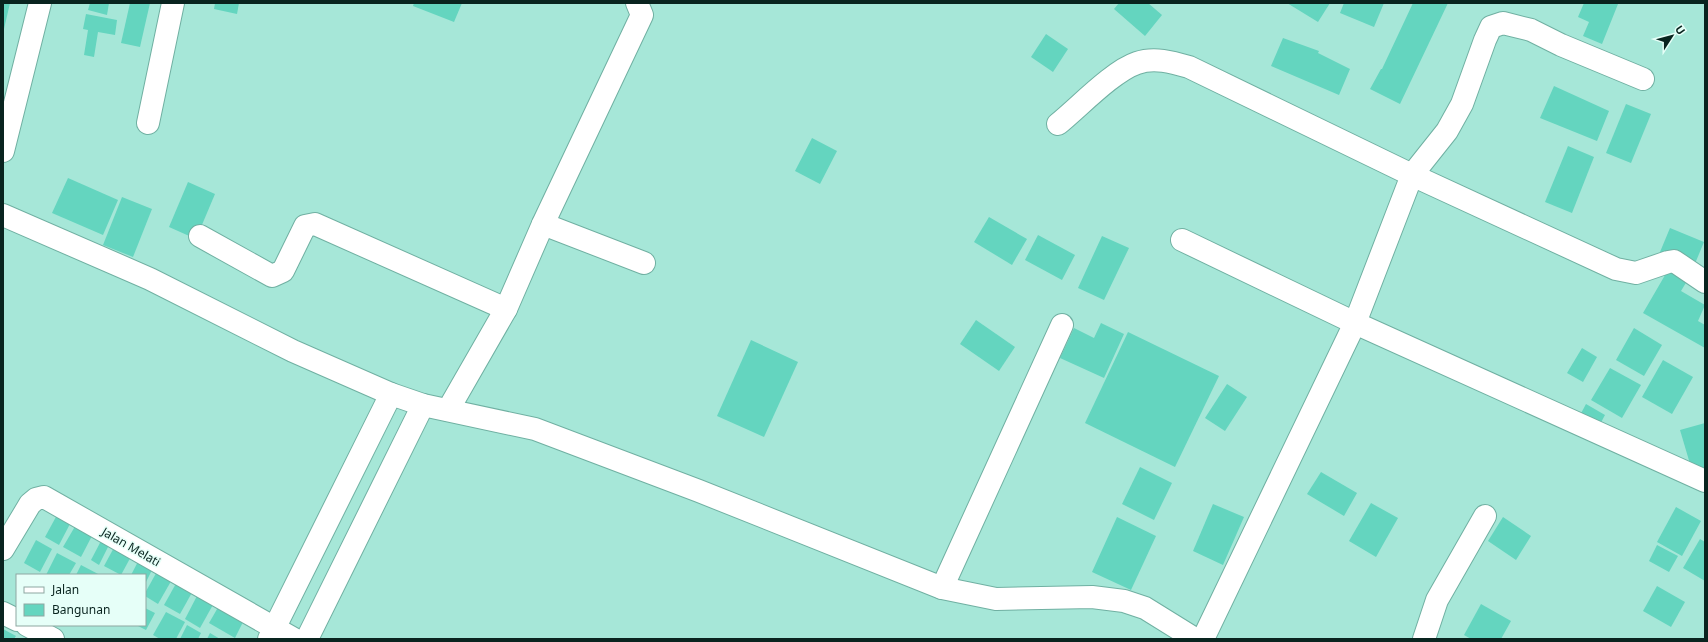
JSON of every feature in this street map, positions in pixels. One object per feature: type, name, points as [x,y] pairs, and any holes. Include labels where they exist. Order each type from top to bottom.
[{"type":"street","points":[[3,151],[40,3]]},
{"type":"street","points":[[148,123],[173,3]]},
{"type":"street","points":[[448,410],[506,310],[543,224],[642,15],[637,3]]},
{"type":"street","points":[[1203,639],[1355,323],[1412,175],[1447,131],[1462,104],[1491,27],[1503,23],[1531,30],[1561,45],[1643,79]]},
{"type":"street","points":[[1058,124],[1116,74],[1129,66],[1147,61],[1170,62],[1189,67],[1412,175],[1616,269],[1636,273],[1674,261],[1705,282]]},
{"type":"street","points":[[3,215],[150,279],[294,350],[391,394],[423,405],[535,429],[706,493],[942,588],[996,599],[1114,598],[1145,608],[1195,639]]},
{"type":"street","points":[[200,236],[272,276],[283,271],[305,226],[315,224],[506,310]]},
{"type":"street","points":[[543,224],[644,263]]},
{"type":"street","points":[[1182,240],[1355,323],[1705,481]]},
{"type":"street","points":[[942,588],[1062,325]]},
{"type":"street","points":[[279,635],[391,394]]},
{"type":"street","points":[[307,639],[423,405]]},
{"type":"street","name":"Jalan Melati","points":[[4,548],[30,504],[36,499],[44,497],[279,635]]},
{"type":"street","points":[[1424,639],[1437,600],[1485,516]]},
{"type":"street","points":[[3,612],[16,619]]},
{"type":"street","points":[[29,626],[53,639]]},
{"type":"building","points":[[3,3],[10,3],[4,29],[3,29]]},
{"type":"building","points":[[90,3],[109,3],[107,15],[88,10]]},
{"type":"building","points":[[130,3],[150,3],[140,47],[121,43]]},
{"type":"building","points":[[215,3],[239,3],[237,14],[214,9]]},
{"type":"building","points":[[414,3],[462,3],[454,22],[413,6]]},
{"type":"building","points":[[1119,3],[1148,3],[1162,15],[1145,36],[1114,9]]},
{"type":"building","points":[[1287,3],[1330,3],[1318,22]]},
{"type":"building","points":[[1344,3],[1384,3],[1374,27],[1340,13]]},
{"type":"building","points":[[1413,3],[1448,3],[1400,104],[1370,89],[1382,69]]},
{"type":"building","points":[[1584,3],[1618,4],[1602,44],[1583,36],[1589,22],[1578,17]]},
{"type":"building","points":[[86,14],[117,20],[115,35],[98,32],[94,57],[84,55],[88,30],[83,29]]},
{"type":"building","points":[[1046,34],[1068,49],[1053,72],[1031,57]]},
{"type":"building","points":[[1283,38],[1319,51],[1318,53],[1350,69],[1339,95],[1271,66]]},
{"type":"building","points":[[1554,86],[1609,111],[1597,141],[1540,118]]},
{"type":"building","points":[[1626,104],[1651,114],[1631,163],[1606,153]]},
{"type":"building","points":[[812,138],[837,151],[820,184],[795,171]]},
{"type":"building","points":[[1568,146],[1594,157],[1572,213],[1545,202]]},
{"type":"building","points":[[68,178],[118,200],[103,235],[52,213]]},
{"type":"building","points":[[188,182],[215,194],[196,239],[169,227]]},
{"type":"building","points":[[122,197],[152,209],[133,257],[103,245]]},
{"type":"building","points":[[989,217],[1027,239],[1012,265],[974,242]]},
{"type":"building","points":[[1670,228],[1704,242],[1694,266],[1660,252]]},
{"type":"building","points":[[1038,235],[1075,255],[1062,280],[1025,260]]},
{"type":"building","points":[[1102,236],[1129,248],[1104,300],[1078,288]]},
{"type":"building","points":[[1668,270],[1687,281],[1681,291],[1705,305],[1698,321],[1705,325],[1705,348],[1643,313]]},
{"type":"building","points":[[976,320],[1015,347],[999,371],[960,344]]},
{"type":"building","points":[[1101,323],[1124,334],[1104,378],[1060,358],[1074,328],[1094,338]]},
{"type":"building","points":[[1634,328],[1662,345],[1644,376],[1616,360]]},
{"type":"building","points":[[1128,332],[1219,376],[1175,467],[1085,423]]},
{"type":"building","points":[[751,340],[798,362],[764,437],[717,416]]},
{"type":"building","points":[[1582,348],[1597,357],[1583,382],[1567,373]]},
{"type":"building","points":[[1663,360],[1693,377],[1672,414],[1642,397]]},
{"type":"building","points":[[1610,368],[1641,385],[1622,418],[1591,400]]},
{"type":"building","points":[[1227,384],[1247,397],[1225,431],[1205,418]]},
{"type":"building","points":[[1586,404],[1605,415],[1598,428],[1579,417]]},
{"type":"building","points":[[1705,423],[1705,471],[1693,474],[1680,430]]},
{"type":"building","points":[[1140,467],[1172,483],[1154,520],[1122,504]]},
{"type":"building","points":[[1321,472],[1357,493],[1344,516],[1307,494]]},
{"type":"building","points":[[1371,503],[1398,518],[1376,557],[1349,541]]},
{"type":"building","points":[[1213,504],[1244,517],[1223,565],[1193,551]]},
{"type":"building","points":[[1676,507],[1701,521],[1682,556],[1657,542]]},
{"type":"building","points":[[57,515],[71,522],[59,545],[45,537]]},
{"type":"building","points":[[1117,517],[1156,536],[1131,590],[1092,572]]},
{"type":"building","points":[[1503,517],[1531,536],[1516,560],[1488,541]]},
{"type":"building","points":[[77,523],[94,532],[81,557],[63,547]]},
{"type":"building","points":[[102,539],[110,543],[99,565],[91,560]]},
{"type":"building","points":[[1700,539],[1705,542],[1705,581],[1683,568]]},
{"type":"building","points":[[36,540],[52,549],[40,572],[24,563]]},
{"type":"building","points":[[117,542],[134,551],[122,574],[104,566]]},
{"type":"building","points":[[1657,545],[1678,556],[1669,572],[1649,561]]},
{"type":"building","points":[[57,553],[76,563],[70,574],[46,574]]},
{"type":"building","points":[[142,554],[156,562],[146,582],[146,574],[132,574]]},
{"type":"building","points":[[81,565],[98,574],[76,574]]},
{"type":"building","points":[[159,568],[174,576],[158,604],[146,597],[146,591]]},
{"type":"building","points":[[178,580],[194,589],[180,614],[164,605]]},
{"type":"building","points":[[1657,586],[1685,602],[1671,627],[1643,611]]},
{"type":"building","points":[[198,594],[214,603],[200,628],[185,619]]},
{"type":"building","points":[[220,604],[245,618],[235,638],[209,623]]},
{"type":"building","points":[[1481,604],[1511,621],[1501,639],[1471,639],[1464,635]]},
{"type":"building","points":[[146,608],[155,613],[146,630],[138,626],[146,626]]},
{"type":"building","points":[[166,612],[185,622],[176,639],[160,639],[153,635]]},
{"type":"building","points":[[187,625],[201,633],[198,639],[180,639]]},
{"type":"building","points":[[3,629],[16,636],[14,639],[3,639]]},
{"type":"building","points":[[210,633],[220,639],[207,639]]}]
